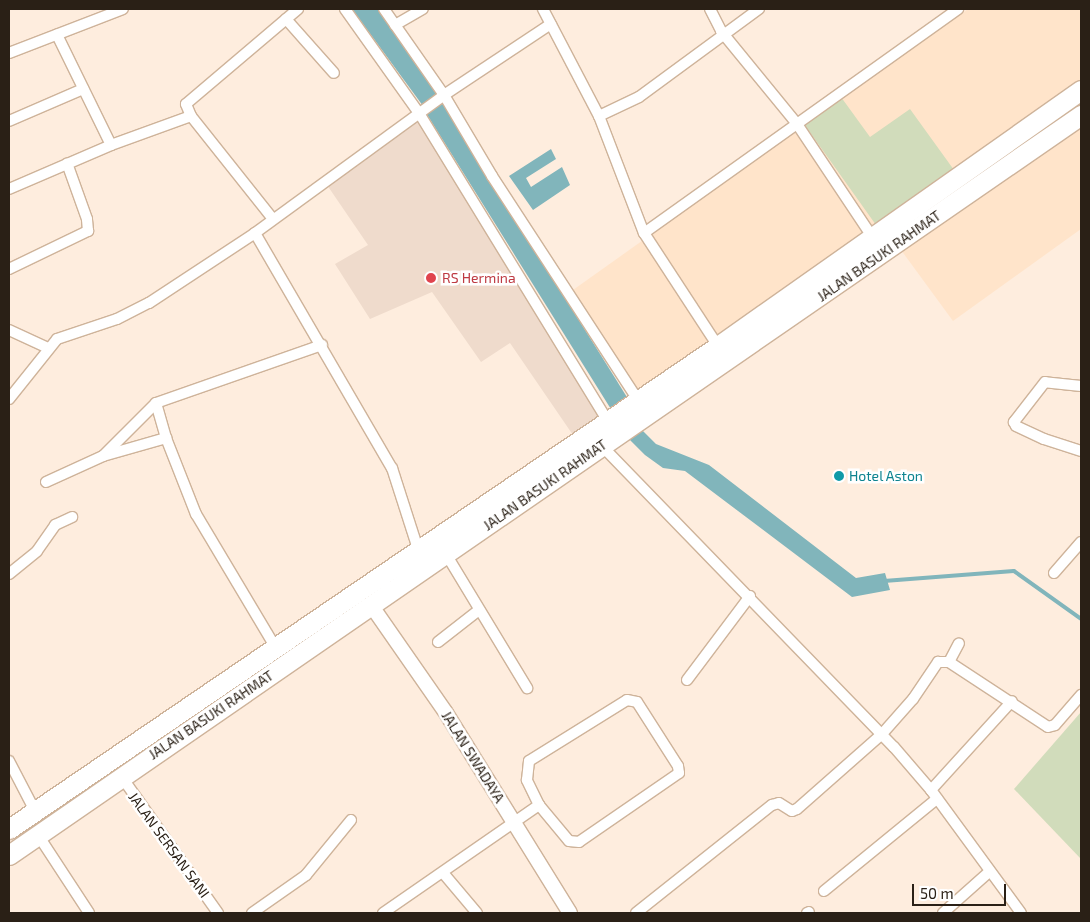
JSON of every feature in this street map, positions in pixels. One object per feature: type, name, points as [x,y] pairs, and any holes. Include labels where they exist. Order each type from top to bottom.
[{"type":"highway","name":"JALAN BASUKI RAHMAT","points":[[638,407],[718,346],[1081,90]]},
{"type":"highway","name":"JALAN BASUKI RAHMAT","points":[[9,829],[418,549],[612,425],[1081,115]]},
{"type":"highway","name":"JALAN BASUKI RAHMAT","points":[[9,855],[601,445],[612,425]]},
{"type":"street","points":[[9,53],[123,9]]},
{"type":"street","points":[[272,218],[191,116],[186,104],[298,9]]},
{"type":"street","points":[[345,9],[421,112],[612,425]]},
{"type":"street","points":[[384,9],[443,96],[638,407]]},
{"type":"street","points":[[395,25],[423,9]]},
{"type":"street","points":[[543,9],[599,116],[644,233],[718,346]]},
{"type":"street","points":[[710,9],[724,34],[797,124],[873,238]]},
{"type":"street","points":[[599,116],[639,97],[759,9]]},
{"type":"street","points":[[644,233],[958,9]]},
{"type":"street","points":[[286,19],[334,73]]},
{"type":"street","points":[[9,399],[48,348],[67,334],[117,319],[149,303],[255,232],[443,96],[551,24]]},
{"type":"street","points":[[57,34],[111,145]]},
{"type":"street","points":[[9,121],[83,88]]},
{"type":"street","points":[[9,189],[111,145],[191,116]]},
{"type":"street","points":[[9,269],[88,231],[87,219],[67,163]]},
{"type":"street","points":[[255,232],[322,345],[397,478],[418,549]]},
{"type":"street","points":[[9,330],[48,348]]},
{"type":"street","points":[[103,456],[156,402],[322,345]]},
{"type":"street","points":[[1081,386],[1045,382],[1014,422],[1016,426],[1044,439],[1081,451]]},
{"type":"street","points":[[156,402],[166,438],[196,514],[276,648]]},
{"type":"street","points":[[46,482],[103,456],[166,438]]},
{"type":"street","points":[[601,445],[750,596],[882,734],[934,794],[989,872],[1021,913]]},
{"type":"street","points":[[9,574],[37,551],[54,525],[72,517]]},
{"type":"street","points":[[1054,573],[1081,542]]},
{"type":"street","points":[[446,554],[527,688]]},
{"type":"street","points":[[687,680],[750,596]]},
{"type":"street","name":"JALAN SWADAYA","points":[[371,605],[515,823],[570,913]]},
{"type":"street","points":[[438,642],[479,610]]},
{"type":"street","points":[[948,662],[959,643]]},
{"type":"street","points":[[636,913],[772,806],[780,803],[792,810],[797,809],[882,734],[913,699],[938,662],[948,662],[1012,701],[1051,728],[1081,695]]},
{"type":"street","points":[[627,700],[637,702],[679,769],[677,776],[579,842],[565,838],[539,805],[527,780],[529,761],[627,700]]},
{"type":"street","points":[[824,891],[934,794],[1012,701]]},
{"type":"street","points":[[9,761],[35,811]]},
{"type":"street","name":"JALAN SERSAN SANI","points":[[121,776],[218,913]]},
{"type":"street","points":[[383,913],[444,874],[539,805]]},
{"type":"street","points":[[252,913],[306,875],[350,820]]},
{"type":"street","points":[[38,835],[89,913]]},
{"type":"street","points":[[944,913],[989,872]]},
{"type":"street","points":[[444,874],[477,913]]},
{"type":"shaded area","points":[[968,9],[1081,9],[1081,81],[638,395],[573,290]]},
{"type":"shaded area","points":[[1081,120],[1081,229],[953,321],[901,250]]},
{"type":"shaded area","name":"RS Hermina","points":[[418,121],[604,419],[575,438],[510,343],[481,362],[432,292],[370,319],[335,264],[368,245],[327,185]]},
{"type":"green space","points":[[841,97],[870,137],[910,109],[954,170],[876,225],[804,124]]},
{"type":"green space","points":[[1081,712],[1081,859],[1014,789]]},
{"type":"water","points":[[352,9],[379,9],[438,94],[423,106]]},
{"type":"water","points":[[442,101],[628,399],[611,409],[425,112]]},
{"type":"water","points":[[551,149],[556,159],[526,178],[531,187],[562,167],[570,185],[533,210],[509,176]]},
{"type":"water","points":[[641,429],[656,444],[709,465],[856,578],[885,573],[890,590],[852,597],[685,471],[663,468],[645,455],[630,440]]},
{"type":"waterway","points":[[884,581],[1014,571],[1081,619]]},
{"type":"place","name":"RS Hermina","points":[[431,278]]},
{"type":"place","name":"Hotel Aston","points":[[839,476]]}]
